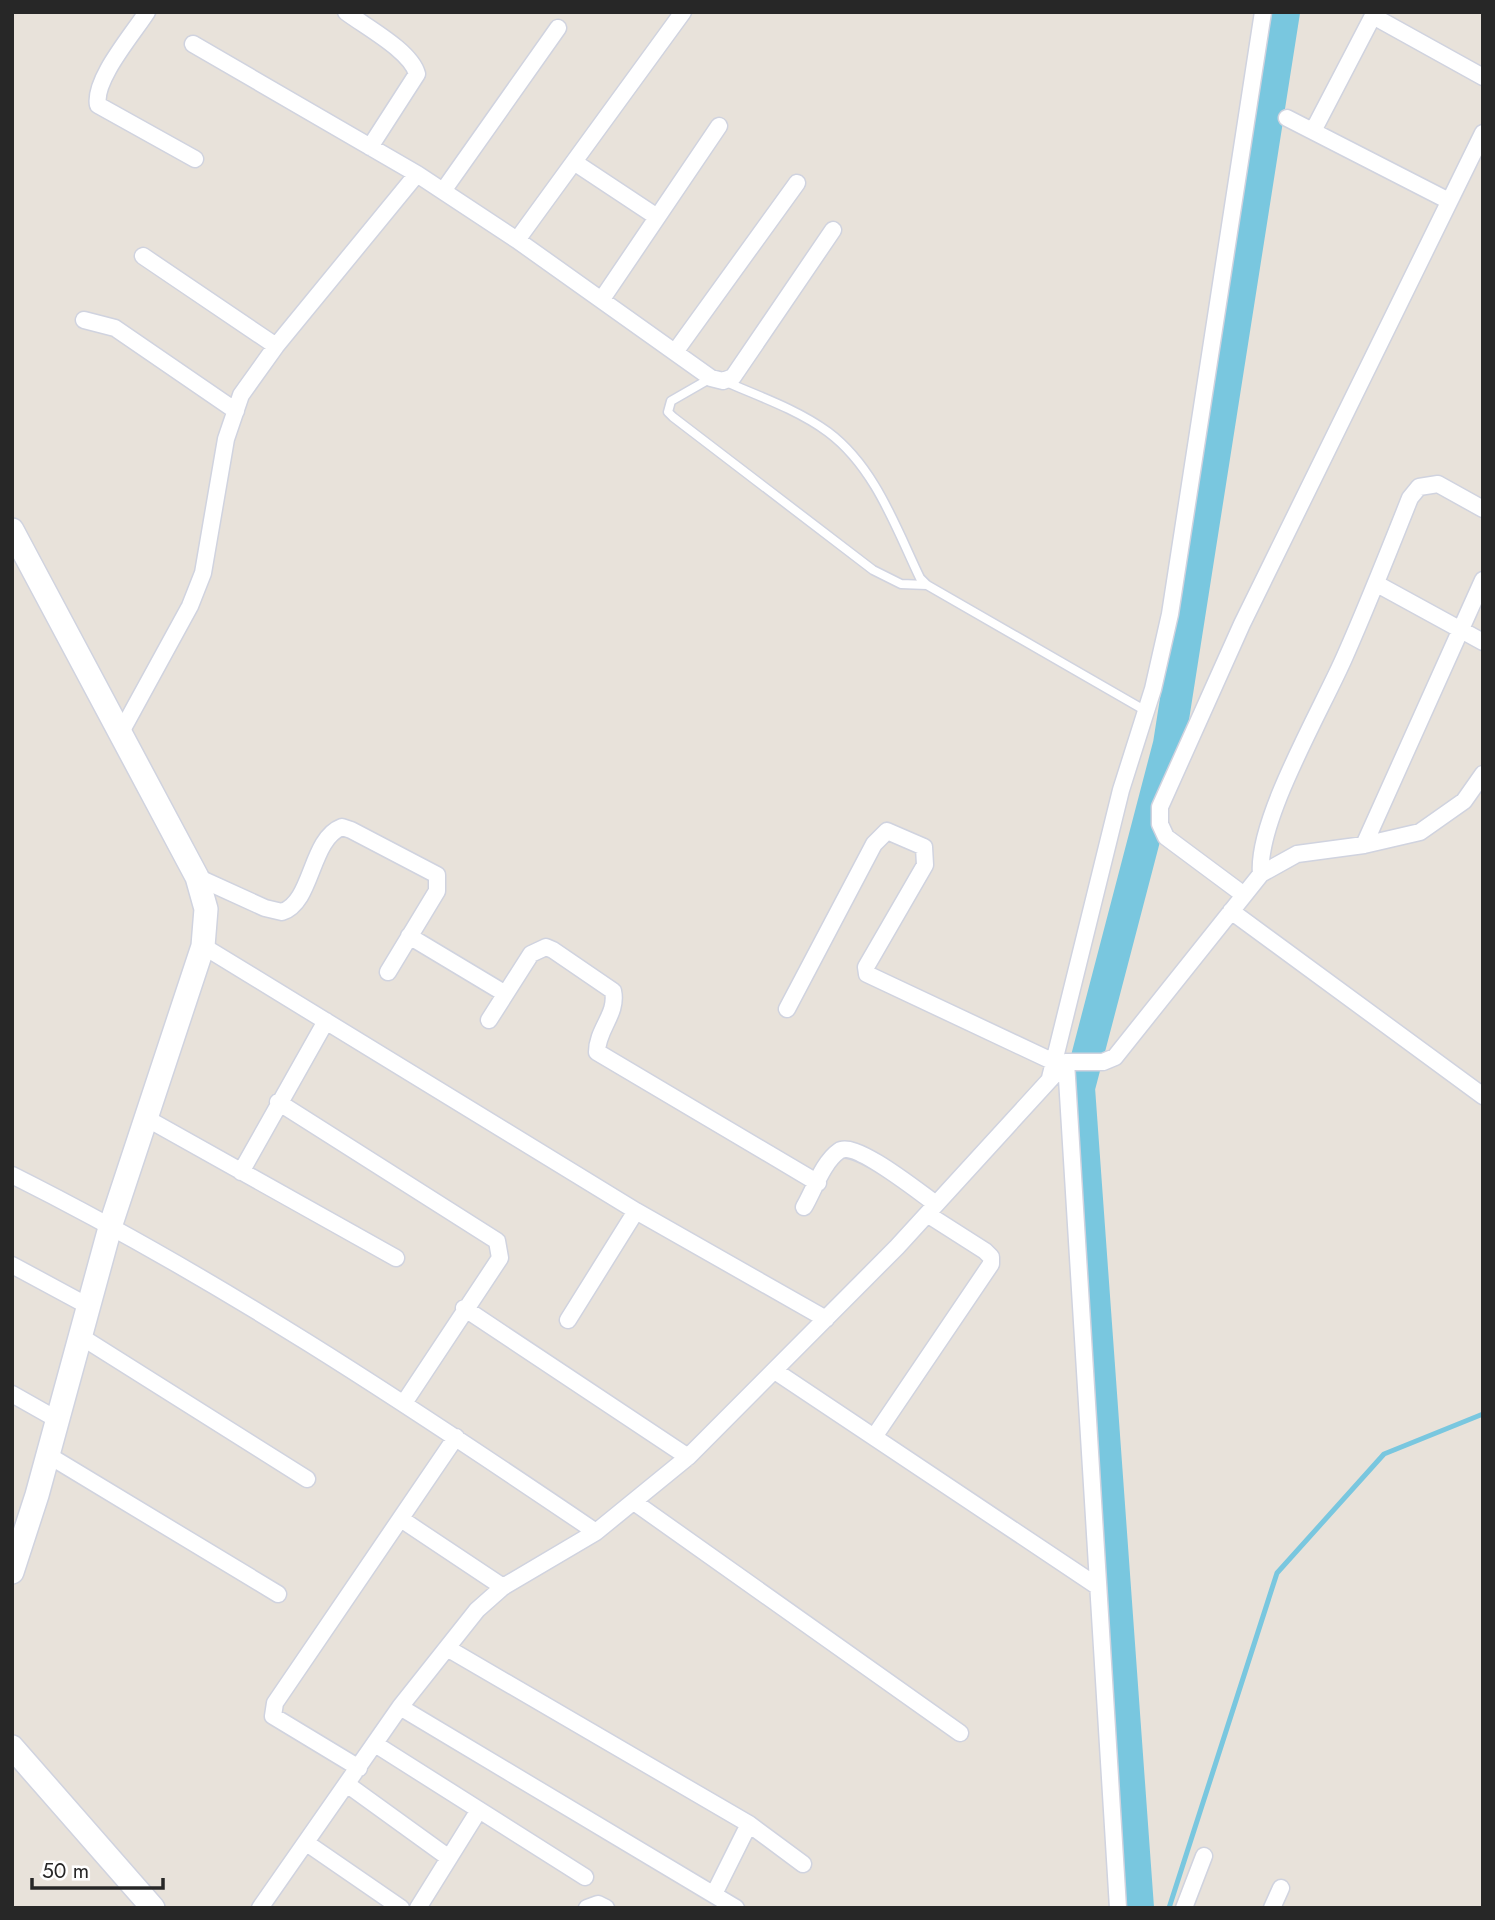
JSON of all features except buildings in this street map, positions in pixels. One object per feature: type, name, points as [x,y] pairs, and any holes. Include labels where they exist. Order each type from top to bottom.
[{"type":"main road","points":[[12,530],[197,877],[206,909],[203,946],[111,1224],[58,1420],[12,1572]]},
{"type":"main road","points":[[12,1747],[153,1908]]},
{"type":"street","points":[[147,12],[101,82],[96,97],[98,105],[195,159]]},
{"type":"street","points":[[346,12],[404,54],[414,64],[416,75],[370,147]]},
{"type":"street","points":[[517,240],[683,12]]},
{"type":"street","points":[[1118,1908],[1065,1062],[1121,790],[1146,711],[1170,614],[1263,12]]},
{"type":"street","points":[[1313,131],[1374,14],[1483,77]]},
{"type":"street","points":[[443,191],[558,28]]},
{"type":"street","points":[[193,44],[417,174],[717,379],[733,377],[833,230]]},
{"type":"street","points":[[1287,118],[1450,201]]},
{"type":"street","points":[[602,299],[719,126]]},
{"type":"street","points":[[1244,895],[1166,837],[1160,824],[1160,807],[1242,624],[1483,133]]},
{"type":"street","points":[[574,162],[657,217]]},
{"type":"street","points":[[120,734],[190,606],[203,573],[226,439],[242,395],[276,346],[417,174]]},
{"type":"street","points":[[676,352],[797,183]]},
{"type":"street","points":[[143,256],[276,346]]},
{"type":"street","points":[[84,320],[115,328],[236,411]]},
{"type":"street","points":[[1261,874],[1259,857],[1269,821],[1377,584],[1410,498],[1419,487],[1438,484],[1483,509]]},
{"type":"street","points":[[1364,845],[1483,580]]},
{"type":"street","points":[[1377,584],[1483,642]]},
{"type":"street","points":[[787,1009],[874,844],[887,831],[895,832],[923,847],[925,865],[866,967],[867,974],[1065,1062],[1094,1063],[1115,1057],[1261,874],[1297,854],[1364,845],[1420,832],[1464,801],[1483,774]]},
{"type":"street","points":[[197,877],[265,908],[282,912],[296,902],[328,835],[342,827],[351,830],[437,875],[437,891],[388,972]]},
{"type":"street","points":[[1231,911],[1483,1096]]},
{"type":"street","points":[[409,936],[504,993]]},
{"type":"street","points":[[203,946],[636,1211],[826,1319]]},
{"type":"street","points":[[489,1020],[531,954],[538,948],[553,950],[613,991],[613,1009],[600,1035],[597,1052],[818,1183]]},
{"type":"street","points":[[241,1172],[326,1021]]},
{"type":"street","points":[[270,1904],[400,1707],[477,1610],[503,1587],[596,1532],[688,1457],[932,1209],[1065,1062]]},
{"type":"street","points":[[278,1102],[497,1241],[500,1258],[464,1308],[404,1403]]},
{"type":"street","points":[[146,1118],[396,1258]]},
{"type":"street","points":[[804,1207],[831,1159],[840,1150],[847,1149],[863,1154],[991,1257],[991,1264],[874,1437]]},
{"type":"street","points":[[12,1175],[111,1224],[404,1403],[596,1532]]},
{"type":"street","points":[[568,1320],[636,1211]]},
{"type":"street","points":[[12,1265],[88,1306]]},
{"type":"street","points":[[464,1308],[688,1457]]},
{"type":"street","points":[[80,1336],[307,1479]]},
{"type":"street","points":[[775,1371],[1097,1586]]},
{"type":"street","points":[[12,1394],[58,1420]]},
{"type":"street","points":[[359,1768],[273,1716],[275,1703],[456,1437]]},
{"type":"street","points":[[48,1455],[278,1594]]},
{"type":"street","points":[[634,1503],[960,1733]]},
{"type":"street","points":[[401,1519],[503,1587]]},
{"type":"street","points":[[447,1648],[749,1824],[803,1864]]},
{"type":"street","points":[[400,1707],[736,1908]]},
{"type":"street","points":[[375,1744],[585,1877]]},
{"type":"street","points":[[348,1785],[449,1858]]},
{"type":"street","points":[[418,1908],[479,1810]]},
{"type":"street","points":[[714,1894],[749,1824]]},
{"type":"street","points":[[308,1844],[401,1908]]},
{"type":"street","points":[[1184,1908],[1204,1856]]},
{"type":"street","points":[[1272,1908],[1280,1888]]},
{"type":"street","points":[[587,1908],[598,1904],[606,1908]]},
{"type":"lane","points":[[927,585],[901,584],[873,570],[673,417],[668,412],[671,401],[717,379],[797,413],[836,439],[878,490],[920,578],[927,585],[1146,711]]},
{"type":"waterway","points":[[1138,1908],[1079,1088],[1169,744],[1284,12]]},
{"type":"waterway","points":[[1169,1908],[1277,1573],[1384,1454],[1483,1414]]}]
